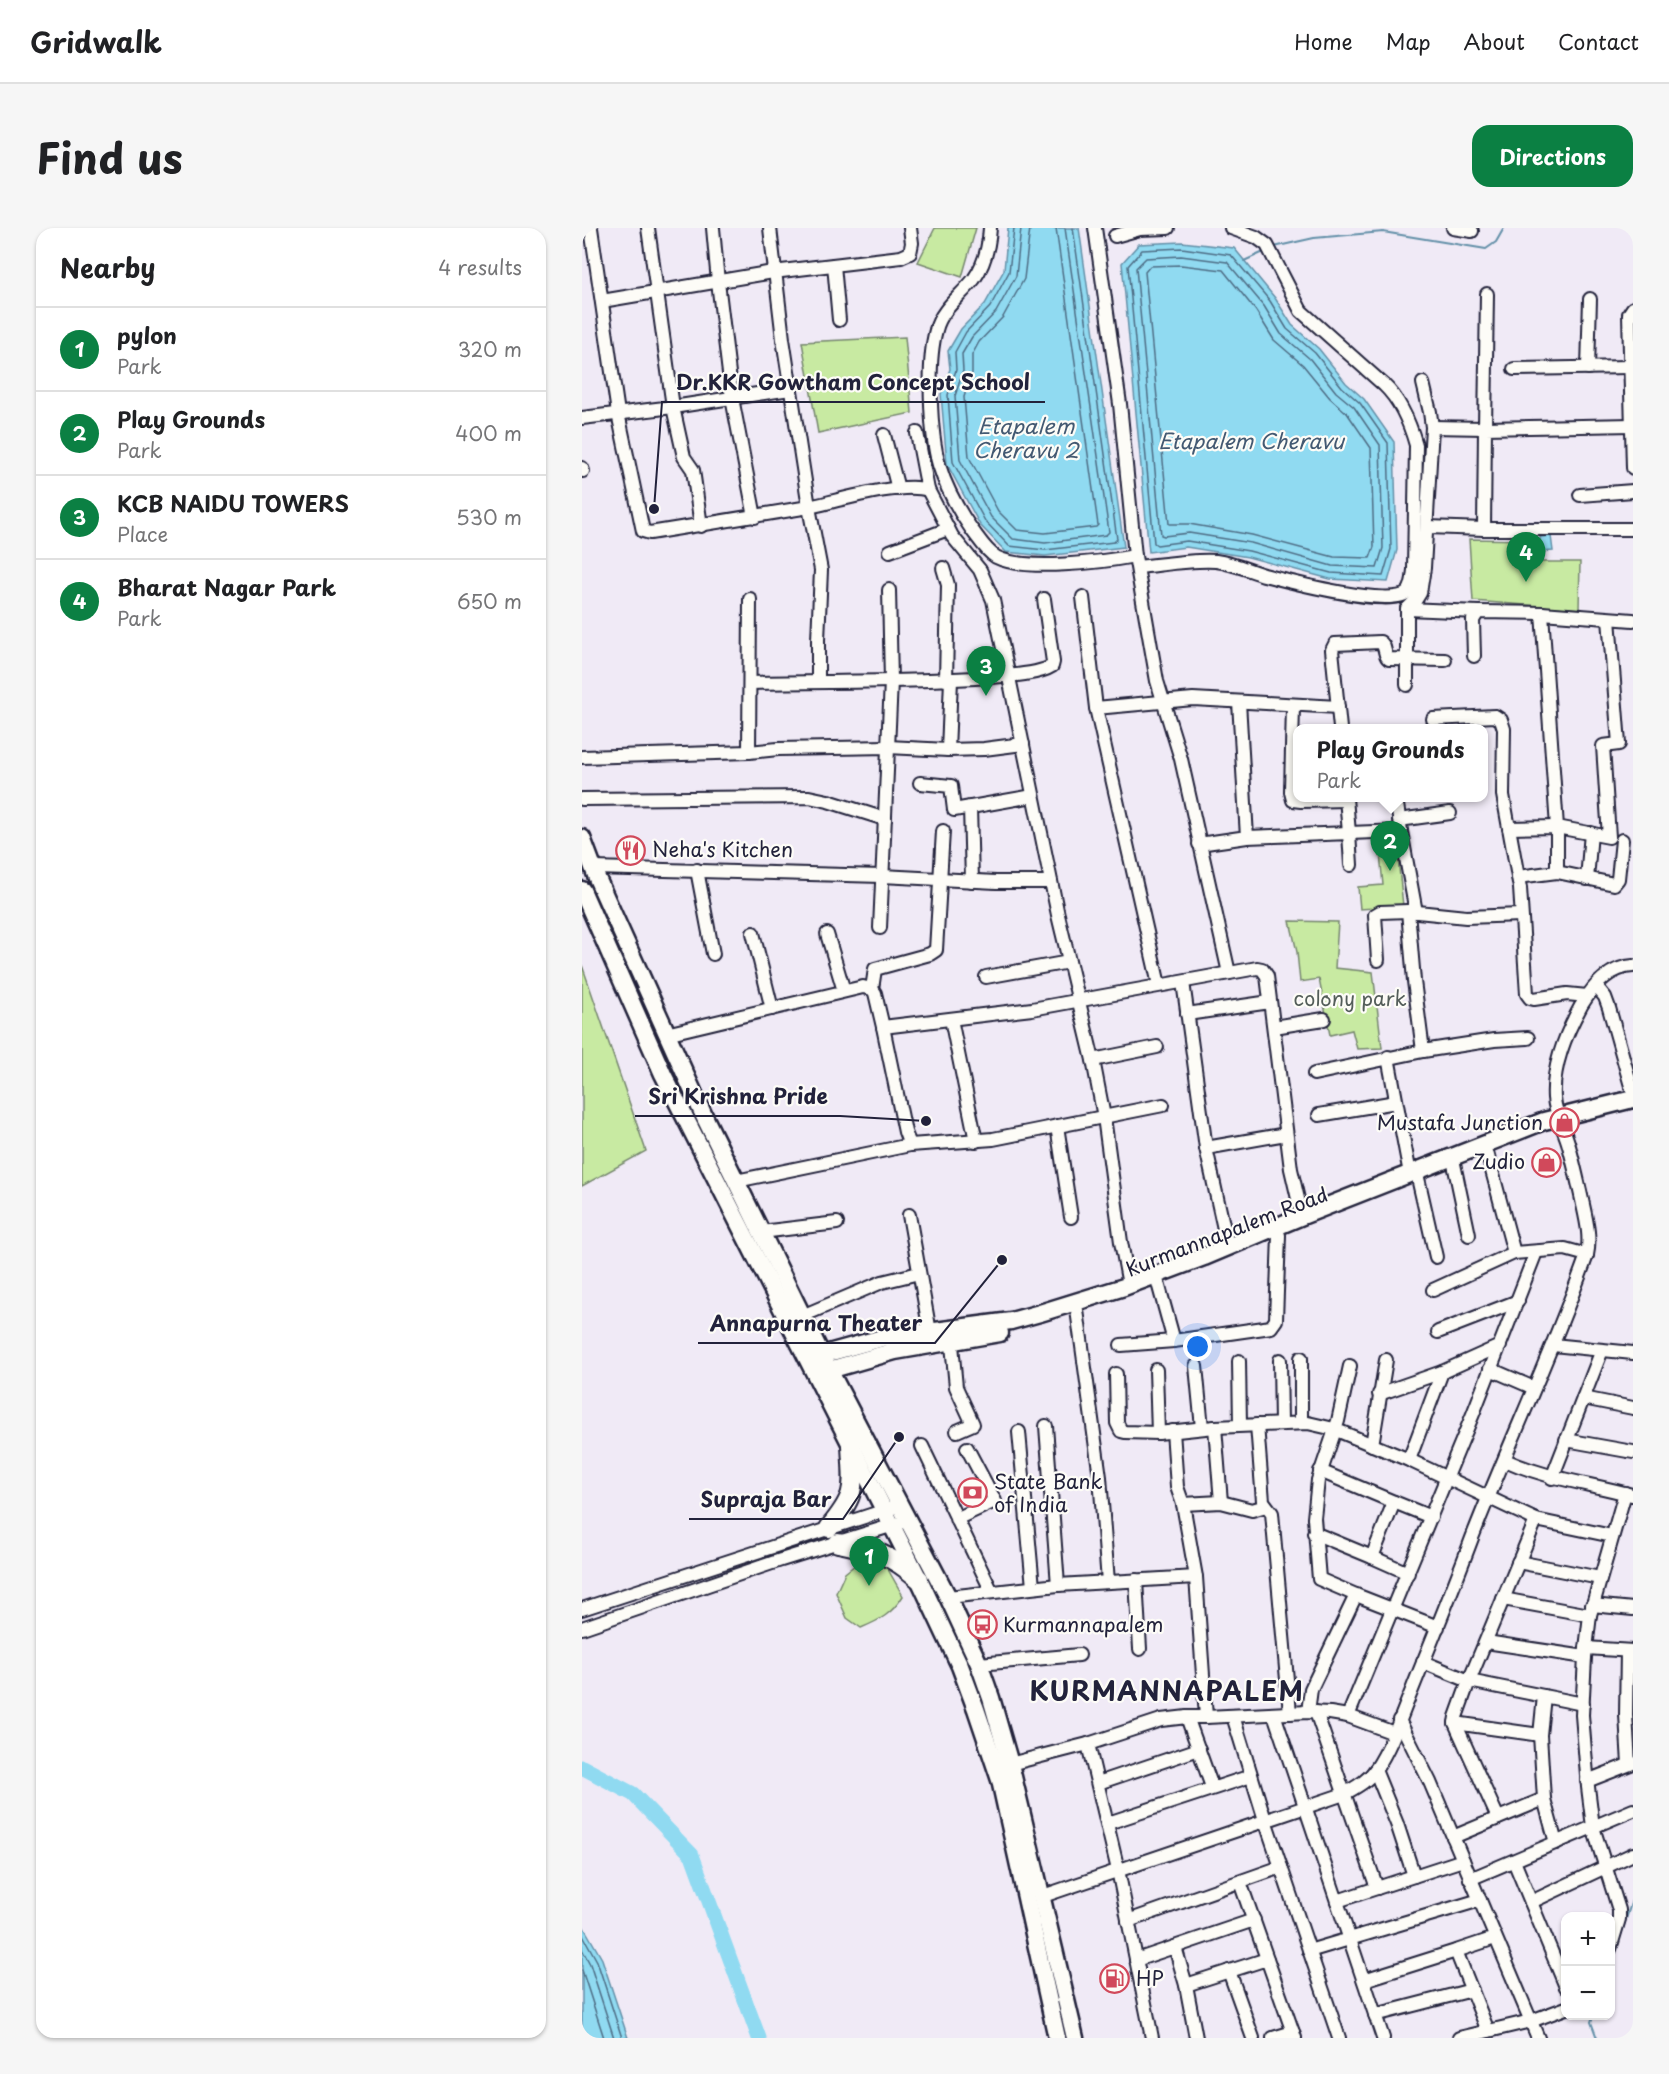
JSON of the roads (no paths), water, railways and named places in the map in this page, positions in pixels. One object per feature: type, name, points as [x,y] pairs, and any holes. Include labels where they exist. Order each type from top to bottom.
[{"type":"highway","points":[[850,1445],[852,1494],[834,1535],[898,1561],[919,1579]]},
{"type":"main road","points":[[582,838],[666,1034],[825,1363],[899,1523],[919,1579],[960,1666],[1000,1780],[1057,2038]]},
{"type":"main road","points":[[582,890],[687,1123],[850,1445],[892,1508]]},
{"type":"main road","points":[[825,1363],[882,1338],[930,1332],[951,1336],[1011,1321],[1129,1285],[1302,1216],[1414,1176],[1523,1129],[1560,1121],[1633,1099]]},
{"type":"main road","name":"Kurmannapalem Road","points":[[825,1363],[885,1353],[951,1336],[1015,1329],[1077,1310],[1158,1283],[1279,1235],[1414,1176],[1487,1152],[1560,1121],[1633,1106]]},
{"type":"main road","points":[[687,1123],[704,1116]]},
{"type":"main road","points":[[899,1523],[948,1597],[992,1698],[1010,1764],[1075,2038]]},
{"type":"street","points":[[591,228],[618,413],[643,531],[650,533],[701,526],[897,489],[920,487],[928,490]]},
{"type":"street","points":[[648,228],[673,407],[684,457],[693,470],[701,526]]},
{"type":"street","points":[[713,228],[717,282],[732,398],[755,517]]},
{"type":"street","points":[[770,228],[773,272],[790,389],[821,570],[818,681]]},
{"type":"street","points":[[602,301],[773,272],[907,255],[912,249],[910,228]]},
{"type":"street","points":[[990,228],[986,250],[975,278],[947,309],[936,330],[930,379],[936,450],[945,481],[960,512],[983,546],[994,556],[1017,563],[1216,561],[1300,584],[1383,598],[1402,596],[1412,586],[1414,570],[1416,445],[1412,432],[1392,393],[1301,311],[1267,245],[1256,237],[1231,228]]},
{"type":"street","points":[[1095,228],[1120,404],[1136,562],[1162,702],[1180,759],[1229,973]]},
{"type":"street","points":[[1115,236],[1140,229],[1168,228]]},
{"type":"street","points":[[1453,228],[1472,231]]},
{"type":"street","points":[[834,265],[839,320]]},
{"type":"street","points":[[1484,529],[1486,294]]},
{"type":"street","points":[[1588,368],[1590,299]]},
{"type":"street","points":[[1633,308],[1629,314],[1633,468]]},
{"type":"street","points":[[1514,369],[1630,367]]},
{"type":"street","points":[[1407,685],[1407,609],[1420,593],[1428,527],[1432,427],[1423,383]]},
{"type":"street","points":[[582,418],[790,389]]},
{"type":"street","points":[[1432,427],[1632,425]]},
{"type":"street","points":[[917,433],[928,490],[952,536],[980,570],[993,600],[1051,882],[1093,1060],[1104,1117],[1129,1285]]},
{"type":"street","points":[[884,435],[897,489]]},
{"type":"street","points":[[1580,495],[1633,491]]},
{"type":"street","points":[[1428,527],[1633,529]]},
{"type":"street","points":[[890,551],[948,529]]},
{"type":"street","points":[[944,568],[948,585],[948,750]]},
{"type":"street","points":[[880,928],[891,681],[889,590]]},
{"type":"street","points":[[1083,597],[1096,708],[1159,985]]},
{"type":"street","points":[[749,753],[750,599]]},
{"type":"street","points":[[750,683],[948,680],[1045,669],[1052,666],[1044,599]]},
{"type":"street","points":[[1407,609],[1633,620]]},
{"type":"street","points":[[1474,656],[1473,620],[1478,612]]},
{"type":"street","points":[[1542,614],[1557,827],[1557,872]]},
{"type":"street","points":[[1608,619],[1619,744],[1603,746],[1609,837]]},
{"type":"street","points":[[1340,724],[1332,650],[1335,644],[1380,642],[1384,645],[1386,656],[1389,659],[1445,660]]},
{"type":"street","points":[[1096,708],[1193,699],[1338,706]]},
{"type":"street","points":[[1239,702],[1247,837]]},
{"type":"street","points":[[1293,705],[1291,792],[1293,800]]},
{"type":"street","points":[[1433,719],[1495,716],[1501,720],[1504,729],[1502,784],[1518,877],[1528,996],[1534,999],[1571,993],[1587,996]]},
{"type":"street","points":[[582,757],[749,753],[778,749],[888,747],[984,749],[1023,744]]},
{"type":"street","points":[[920,783],[951,786],[954,810],[1033,796]]},
{"type":"street","points":[[582,799],[808,797],[885,819]]},
{"type":"street","points":[[1346,802],[1351,865]]},
{"type":"street","points":[[1397,802],[1412,912],[1414,981],[1423,1051]]},
{"type":"street","points":[[970,807],[972,881]]},
{"type":"street","points":[[1199,844],[1247,837],[1349,833],[1400,826],[1450,813]]},
{"type":"street","points":[[1509,828],[1557,827],[1628,842],[1616,882],[1610,883],[1557,872],[1518,877]]},
{"type":"street","points":[[910,1145],[872,989],[874,969],[930,954],[936,950],[943,831]]},
{"type":"street","points":[[1587,879],[1591,833]]},
{"type":"street","points":[[594,868],[1051,882]]},
{"type":"street","points":[[697,870],[713,954]]},
{"type":"street","points":[[1378,960],[1375,915],[1380,912],[1466,916],[1521,915]]},
{"type":"street","points":[[753,933],[772,1009]]},
{"type":"street","points":[[827,934],[844,991]]},
{"type":"street","points":[[986,977],[1069,962]]},
{"type":"street","points":[[1040,1897],[1344,1794],[1359,1786],[1375,1770],[1394,1733],[1438,1628],[1488,1496],[1505,1460],[1587,1255],[1588,1228],[1569,1145],[1554,1096],[1557,1064],[1587,996],[1609,972],[1616,968],[1633,966]]},
{"type":"street","points":[[883,1027],[1013,1012],[1257,968],[1262,969],[1267,976],[1291,1169],[1302,1216]]},
{"type":"street","points":[[1183,982],[1206,1148],[1228,1247]]},
{"type":"street","points":[[1596,986],[1605,997],[1609,1008],[1633,1093]]},
{"type":"street","points":[[666,1034],[844,991],[863,987],[872,989]]},
{"type":"street","points":[[1187,1014],[1270,1002]]},
{"type":"street","points":[[951,1019],[976,1141]]},
{"type":"street","points":[[1274,1027],[1324,1019]]},
{"type":"street","points":[[1314,1074],[1423,1051],[1494,1040],[1528,1038]]},
{"type":"street","points":[[1093,1060],[1156,1047]]},
{"type":"street","points":[[1388,1057],[1396,1102],[1436,1257]]},
{"type":"street","points":[[1319,1115],[1396,1102]]},
{"type":"street","points":[[736,1181],[910,1145],[976,1141],[1163,1104]]},
{"type":"street","points":[[1057,1126],[1071,1216]]},
{"type":"street","points":[[1206,1148],[1286,1134]]},
{"type":"street","points":[[1487,1152],[1514,1253]]},
{"type":"street","points":[[1454,1164],[1469,1235]]},
{"type":"street","points":[[909,1215],[930,1332]]},
{"type":"street","points":[[761,1232],[837,1223]]},
{"type":"street","points":[[1121,1345],[1267,1329],[1276,1320],[1279,1235]]},
{"type":"street","points":[[1433,1290],[1514,1253],[1565,1249],[1587,1255]]},
{"type":"street","points":[[1348,1716],[1431,1517],[1536,1252]]},
{"type":"street","points":[[802,1316],[882,1282],[919,1273]]},
{"type":"street","points":[[1158,1283],[1174,1341]]},
{"type":"street","points":[[1438,1332],[1518,1301]]},
{"type":"street","points":[[1077,1310],[1100,1477],[1108,1582]]},
{"type":"street","points":[[951,1336],[956,1387],[973,1424],[957,1431]]},
{"type":"street","points":[[1552,1345],[1633,1353]]},
{"type":"street","points":[[1379,1394],[1442,1372],[1500,1346]]},
{"type":"street","points":[[1552,1478],[1602,1350]]},
{"type":"street","points":[[1301,1358],[1301,1422]]},
{"type":"street","points":[[1280,1360],[1281,1424]]},
{"type":"street","points":[[1372,1445],[1386,1360]]},
{"type":"street","points":[[1239,1361],[1240,1425]]},
{"type":"street","points":[[1196,1366],[1202,1428]]},
{"type":"street","points":[[1350,1366],[1334,1429],[1320,1471],[1315,1499],[1314,1533],[1319,1579],[1438,1628]]},
{"type":"street","points":[[1490,1369],[1534,1388]]},
{"type":"street","points":[[1156,1370],[1158,1433]]},
{"type":"street","points":[[1409,1460],[1442,1372]]},
{"type":"street","points":[[1116,1374],[1119,1428],[1125,1432],[1158,1433],[1301,1422],[1334,1429],[1409,1460],[1536,1520],[1611,1536]]},
{"type":"street","points":[[1583,1398],[1633,1408]]},
{"type":"street","points":[[1257,1425],[1263,1501],[1272,1513],[1290,1713]]},
{"type":"street","points":[[1046,1426],[1058,1585]]},
{"type":"street","points":[[1215,1427],[1221,1502]]},
{"type":"street","points":[[1173,1431],[1177,1487],[1183,1504],[1196,1577],[1206,1717]]},
{"type":"street","points":[[1019,1432],[1033,1587]]},
{"type":"street","points":[[1566,1440],[1633,1452]]},
{"type":"street","points":[[922,1446],[992,1593]]},
{"type":"street","points":[[956,1519],[995,1501],[968,1448]]},
{"type":"street","points":[[1505,1460],[1530,1472],[1629,1494],[1611,1536],[1591,1610],[1583,1704],[1587,1781],[1593,1827],[1619,1910],[1615,1934]]},
{"type":"street","points":[[1320,1471],[1431,1517]]},
{"type":"street","points":[[1183,1504],[1221,1502],[1252,1510],[1266,1506]]},
{"type":"street","points":[[1372,1557],[1394,1502]]},
{"type":"street","points":[[582,1628],[782,1560],[892,1508]]},
{"type":"street","points":[[1498,1818],[1455,1723],[1469,1681],[1536,1520]]},
{"type":"street","points":[[582,1609],[834,1535],[899,1523]]},
{"type":"street","points":[[1314,1533],[1408,1573]]},
{"type":"street","points":[[1518,1562],[1600,1578]]},
{"type":"street","points":[[948,1597],[1033,1587],[1196,1577]]},
{"type":"street","points":[[1136,1580],[1140,1649]]},
{"type":"street","points":[[1356,1595],[1311,1689],[1312,1712],[1377,1888]]},
{"type":"street","points":[[1503,1599],[1591,1610],[1633,1609]]},
{"type":"street","points":[[1486,1642],[1586,1652],[1630,1651],[1626,1715],[1631,1764],[1587,1781]]},
{"type":"street","points":[[979,1664],[1079,1655]]},
{"type":"street","points":[[1423,1662],[1469,1681],[1583,1704]]},
{"type":"street","points":[[1544,1696],[1540,1735],[1544,1799],[1556,1844]]},
{"type":"street","points":[[1010,1764],[1088,1744],[1161,1720],[1187,1717],[1312,1712],[1348,1716],[1394,1733]]},
{"type":"street","points":[[1274,1714],[1383,2038]]},
{"type":"street","points":[[1233,1716],[1265,1820],[1339,2038]]},
{"type":"street","points":[[1187,1717],[1212,1787]]},
{"type":"street","points":[[1399,1720],[1414,1745],[1538,2038]]},
{"type":"street","points":[[1455,1723],[1540,1735]]},
{"type":"street","points":[[1088,1744],[1108,1823],[1152,2038]]},
{"type":"street","points":[[1098,1783],[1199,1749]]},
{"type":"street","points":[[1375,1770],[1397,1824],[1414,1876]]},
{"type":"street","points":[[1108,1823],[1251,1776]]},
{"type":"street","points":[[1453,1837],[1544,1799]]},
{"type":"street","points":[[1470,1879],[1633,1810]]},
{"type":"street","points":[[1531,1902],[1633,1854]]},
{"type":"street","points":[[1337,1901],[1462,1860]]},
{"type":"street","points":[[1514,1861],[1561,1975]]},
{"type":"street","points":[[1128,1921],[1281,1867]]},
{"type":"street","points":[[1240,1882],[1294,2035],[1273,2038]]},
{"type":"street","points":[[1309,1951],[1480,1900]]},
{"type":"street","points":[[1136,1960],[1254,1920]]},
{"type":"street","points":[[1364,1980],[1495,1938]]},
{"type":"street","points":[[1175,1947],[1186,1985],[1196,2038]]},
{"type":"street","points":[[1456,1951],[1488,2031]]},
{"type":"street","points":[[1186,1985],[1267,1959]]},
{"type":"street","points":[[1229,1971],[1252,2038]]},
{"type":"street","points":[[1375,2015],[1472,1990]]},
{"type":"street","points":[[1459,2038],[1531,2021],[1561,2010]]},
{"type":"water","name":"Etapalem Cheravu 2","points":[[1008,228],[1079,228],[1124,547],[1045,556],[1006,552],[980,525],[947,464],[941,394],[950,369],[948,351],[961,329],[985,304],[1004,270]]},
{"type":"water","name":"Etapalem Cheravu","points":[[1182,242],[1234,248],[1275,298],[1292,325],[1319,349],[1346,383],[1364,399],[1394,442],[1397,550],[1388,582],[1330,579],[1248,557],[1186,547],[1149,552],[1122,263],[1139,244]]},
{"type":"water","points":[[1551,536],[1553,551],[1541,552],[1540,537]]},
{"type":"water","points":[[582,1924],[602,1959],[628,2038],[582,2038]]},
{"type":"waterway","points":[[1274,247],[1314,238],[1383,232],[1486,249],[1496,242],[1504,228]]},
{"type":"waterway","points":[[1244,261],[1266,251]]},
{"type":"waterway","points":[[582,1767],[633,1794],[692,1855],[759,2038]]},
{"type":"waterway","points":[[1621,1935],[1633,1897]]},
{"type":"waterway","points":[[1592,2020],[1597,2038]]},
{"type":"place","name":"Dr.KKR Gowtham Concept School","points":[[654,509]]},
{"type":"place","name":"Bharat Nagar Park","points":[[1526,582]]},
{"type":"place","name":"KCB NAIDU TOWERS","points":[[986,696]]},
{"type":"place","name":"Neha's Kitchen","points":[[631,850]]},
{"type":"place","name":"Play Grounds","points":[[1390,871]]},
{"type":"place","name":"Sri Krishna Pride","points":[[926,1121]]},
{"type":"place","name":"Mustafa Junction","points":[[1564,1123]]},
{"type":"place","name":"Zudio","points":[[1546,1162]]},
{"type":"place","name":"Annapurna Theater","points":[[1002,1260]]},
{"type":"place","name":"Supraja Bar","points":[[899,1437]]},
{"type":"place","name":"State Bank of India","points":[[973,1493]]},
{"type":"place","name":"pylon","points":[[869,1586]]},
{"type":"place","name":"Kurmannapalem","points":[[982,1625]]},
{"type":"place","name":"HP","points":[[1115,1979]]},
{"type":"district","name":"KURMANNAPALEM","points":[[1167,1692]]},
{"type":"park label","name":"colony park","points":[[1350,999]]}]
